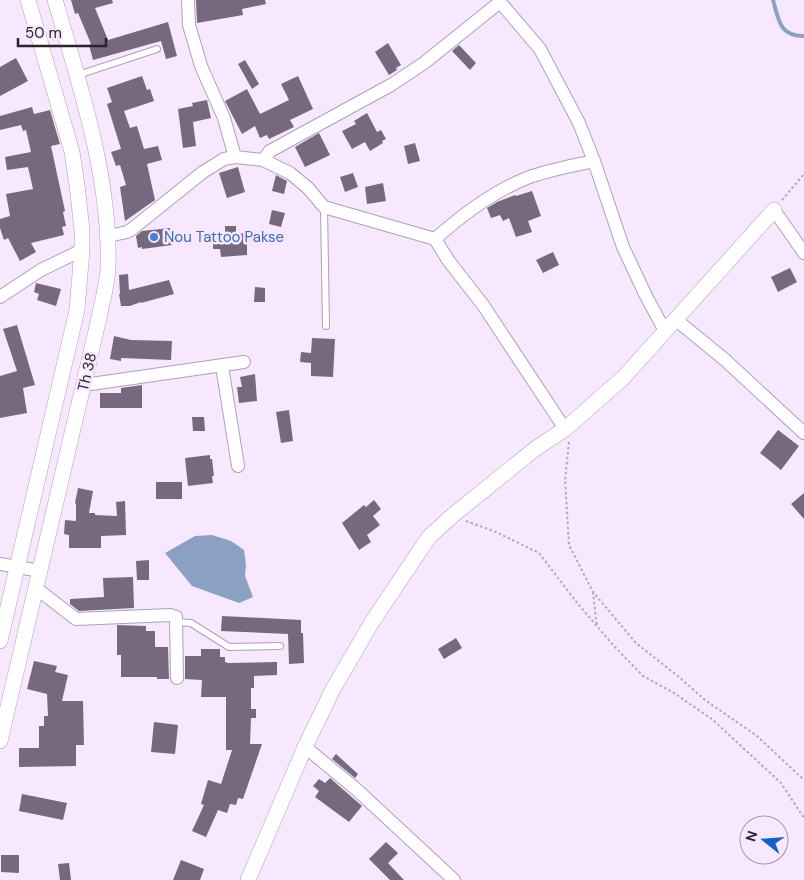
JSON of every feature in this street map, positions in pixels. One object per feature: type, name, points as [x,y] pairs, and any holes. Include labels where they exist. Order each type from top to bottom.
[{"type":"street","name":"Th 38","points":[[0,641],[78,310],[82,250],[78,184],[72,152],[28,0]]},
{"type":"street","name":"Th 38","points":[[0,741],[84,385],[108,271],[108,236],[102,179],[77,75],[55,0]]},
{"type":"street","points":[[188,0],[189,25],[196,50],[224,118],[235,157]]},
{"type":"street","points":[[262,160],[270,151],[391,86],[418,68],[500,2],[540,49],[579,123],[623,247],[665,331]]},
{"type":"street","points":[[108,236],[128,232],[204,172],[224,159],[235,157],[262,160],[290,173],[308,188],[324,207],[435,239],[448,260],[483,305],[565,428]]},
{"type":"street","points":[[435,239],[460,216],[505,188],[528,177],[594,161]]},
{"type":"street","points":[[78,184],[102,179]]},
{"type":"street","points":[[248,880],[305,747],[333,689],[372,622],[429,537],[535,449],[565,428],[623,378],[774,210],[804,254]]},
{"type":"street","points":[[0,297],[41,270],[82,250]]},
{"type":"street","points":[[675,319],[724,359],[804,433]]},
{"type":"street","points":[[84,385],[244,362]]},
{"type":"street","points":[[222,366],[238,466]]},
{"type":"street","points":[[0,564],[40,571]]},
{"type":"street","points":[[36,588],[76,620],[170,615],[176,618],[177,678]]},
{"type":"street","points":[[305,747],[356,789],[454,880]]},
{"type":"lane","points":[[77,75],[157,49]]},
{"type":"lane","points":[[324,207],[326,326]]},
{"type":"lane","points":[[177,622],[191,623],[229,647],[280,646]]},
{"type":"path","points":[[774,210],[804,174]]},
{"type":"path","points":[[565,428],[569,442],[565,480],[569,545],[593,592],[636,643],[705,700],[757,736],[804,780]]},
{"type":"path","points":[[452,516],[496,532],[540,553],[597,627],[643,676],[674,693],[713,720],[781,783],[804,818]]},
{"type":"path","points":[[593,592],[597,627]]},
{"type":"water","points":[[212,535],[231,541],[244,550],[245,576],[253,597],[239,603],[192,586],[165,553],[195,536]]},
{"type":"building","points":[[71,0],[112,0],[113,3],[95,8],[108,40],[168,22],[177,56],[166,59],[161,41],[93,60],[89,45],[91,44],[78,13],[75,14]]},
{"type":"building","points":[[196,0],[265,0],[266,4],[242,9],[243,15],[197,23]]},
{"type":"building","points":[[388,43],[401,65],[389,75],[375,52]]},
{"type":"building","points":[[459,45],[476,63],[470,70],[452,51]]},
{"type":"building","points":[[16,58],[28,81],[0,96],[0,67]]},
{"type":"building","points":[[245,60],[259,84],[252,89],[238,64]]},
{"type":"building","points":[[142,76],[147,90],[150,89],[154,101],[124,111],[130,128],[137,126],[144,149],[158,146],[162,160],[147,164],[155,200],[125,221],[120,187],[126,185],[120,165],[116,166],[111,152],[121,149],[107,104],[112,102],[107,88]]},
{"type":"building","points":[[298,76],[313,109],[290,120],[294,127],[269,139],[267,135],[260,138],[255,126],[242,134],[225,101],[247,89],[260,114],[289,100],[281,84]]},
{"type":"building","points":[[207,100],[211,118],[193,122],[196,146],[183,148],[178,109],[193,106],[192,103]]},
{"type":"building","points":[[32,107],[34,114],[50,110],[60,144],[51,146],[65,211],[63,212],[66,226],[62,227],[64,235],[31,243],[36,252],[20,261],[8,238],[4,240],[0,228],[0,219],[10,216],[6,194],[33,189],[28,167],[7,170],[5,157],[31,152],[26,130],[23,131],[21,125],[0,130],[0,116]]},
{"type":"building","points":[[367,113],[377,132],[381,130],[386,139],[370,151],[365,142],[352,149],[342,131],[356,124],[354,121]]},
{"type":"building","points":[[319,133],[330,155],[305,167],[295,147]]},
{"type":"building","points":[[415,143],[420,161],[408,164],[404,146]]},
{"type":"building","points":[[238,167],[245,192],[227,198],[219,173]]},
{"type":"building","points":[[353,173],[358,187],[345,192],[340,177]]},
{"type":"building","points":[[276,175],[287,181],[284,194],[272,191]]},
{"type":"building","points":[[383,183],[386,201],[367,204],[365,187]]},
{"type":"building","points":[[532,191],[541,216],[528,221],[532,232],[516,237],[509,218],[503,221],[500,215],[491,218],[487,208],[515,195]]},
{"type":"building","points":[[272,210],[285,213],[281,227],[269,224]]},
{"type":"building","points":[[225,226],[236,226],[236,234],[247,233],[247,255],[221,257],[220,249],[213,249],[213,243],[208,243],[209,234],[225,233]]},
{"type":"building","name":"Nou Tattoo Pakse","points":[[170,228],[172,245],[138,248],[136,236],[142,231]]},
{"type":"building","points":[[553,252],[559,265],[543,273],[536,260]]},
{"type":"building","points":[[790,268],[797,282],[778,292],[771,277]]},
{"type":"building","points":[[128,274],[129,290],[169,280],[174,294],[130,306],[121,306],[119,275]]},
{"type":"building","points":[[36,283],[61,289],[56,306],[37,300],[39,294],[34,292]]},
{"type":"building","points":[[255,287],[265,288],[265,302],[254,302]]},
{"type":"building","points":[[17,325],[35,385],[23,388],[27,413],[0,418],[0,376],[17,371],[3,329]]},
{"type":"building","points":[[114,336],[131,340],[172,341],[171,360],[121,358],[121,361],[110,359]]},
{"type":"building","points":[[312,338],[335,339],[333,377],[311,376],[311,363],[300,362],[301,352],[311,353]]},
{"type":"building","points":[[255,374],[257,401],[239,403],[237,387],[242,387],[240,377]]},
{"type":"building","points":[[142,385],[142,408],[100,408],[100,393],[121,393],[121,388]]},
{"type":"building","points":[[289,410],[293,441],[281,443],[276,412]]},
{"type":"building","points":[[192,417],[204,417],[205,431],[193,431]]},
{"type":"building","points":[[778,430],[799,446],[781,470],[760,453]]},
{"type":"building","points":[[210,455],[214,476],[212,476],[213,483],[188,486],[185,458]]},
{"type":"building","points":[[156,482],[182,482],[182,499],[156,499]]},
{"type":"building","points":[[78,488],[93,491],[89,513],[95,513],[95,515],[117,516],[116,502],[125,501],[126,535],[101,536],[101,548],[69,548],[69,535],[64,534],[65,520],[76,521],[75,503]]},
{"type":"building","points":[[804,493],[804,519],[791,504]]},
{"type":"building","points":[[374,500],[381,509],[373,516],[380,525],[367,535],[371,542],[359,550],[342,523],[364,505],[366,507]]},
{"type":"building","points":[[149,560],[149,580],[137,580],[136,561]]},
{"type":"building","points":[[133,577],[134,608],[79,611],[70,604],[70,599],[104,597],[103,578]]},
{"type":"building","points":[[222,616],[301,620],[304,663],[289,664],[288,634],[221,631]]},
{"type":"building","points":[[117,625],[146,626],[146,631],[155,631],[155,647],[168,647],[169,679],[121,677],[121,655],[117,655]]},
{"type":"building","points":[[456,638],[462,648],[444,659],[438,649]]},
{"type":"building","points":[[201,649],[220,649],[220,657],[225,657],[225,662],[228,663],[277,662],[277,675],[254,676],[254,688],[251,688],[251,709],[256,709],[256,718],[251,718],[250,744],[262,744],[243,799],[238,798],[236,805],[230,804],[227,813],[218,810],[206,837],[192,831],[204,805],[201,804],[208,780],[221,784],[232,750],[226,750],[226,697],[201,697],[202,680],[185,679],[185,656],[201,656]]},
{"type":"building","points":[[34,661],[57,666],[55,672],[68,675],[62,701],[83,701],[84,745],[76,745],[76,766],[19,767],[19,748],[39,748],[39,726],[44,726],[44,716],[48,716],[47,694],[27,689]]},
{"type":"building","points":[[154,722],[178,725],[175,754],[151,752]]},
{"type":"building","points":[[336,754],[358,774],[355,778],[332,759]]},
{"type":"building","points":[[330,778],[362,806],[349,822],[315,797],[319,791],[313,786],[319,779],[325,783]]},
{"type":"building","points":[[22,794],[67,803],[63,820],[19,811]]},
{"type":"building","points":[[386,842],[398,853],[388,863],[404,880],[390,880],[369,859]]},
{"type":"building","points":[[1,855],[19,855],[19,873],[1,872]]},
{"type":"building","points":[[181,860],[204,869],[200,880],[173,880]]},
{"type":"building","points":[[69,863],[71,880],[60,880],[58,864]]},
{"type":"waterway","points":[[773,0],[781,26],[789,33],[804,36]]},
{"type":"place","name":"Nou Tattoo Pakse","points":[[154,237]]}]
